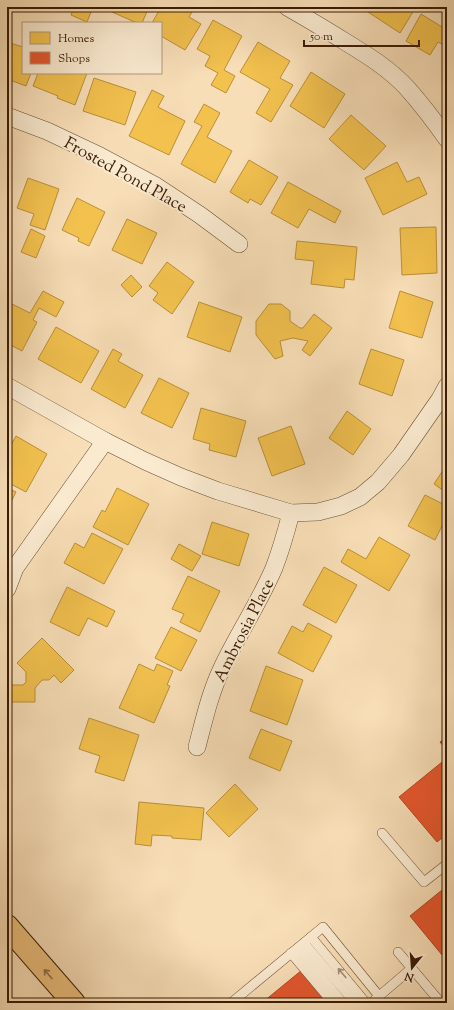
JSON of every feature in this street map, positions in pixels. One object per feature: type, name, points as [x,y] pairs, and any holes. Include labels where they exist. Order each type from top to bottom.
[{"type":"main road","points":[[7,926],[74,1003]]},
{"type":"street","points":[[287,7],[310,19],[372,58],[391,73],[407,88],[438,125],[447,139]]},
{"type":"street","name":"Frosted Pond Place","points":[[7,116],[47,131],[94,153],[156,186],[200,215],[239,244]]},
{"type":"street","points":[[7,386],[105,441],[145,461],[181,477],[291,513],[318,512],[340,506],[360,497],[378,482],[401,455],[440,399],[447,386]]},
{"type":"street","points":[[7,589],[15,568],[105,441]]},
{"type":"street","name":"Ambrosia Place","points":[[197,747],[207,708],[215,685],[274,569],[291,513]]},
{"type":"lane","points":[[382,834],[424,882],[447,864]]},
{"type":"lane","points":[[231,1003],[323,927],[379,996]]},
{"type":"lane","points":[[301,945],[333,1003]]},
{"type":"lane","points":[[301,945],[343,1003]]},
{"type":"lane","points":[[301,945],[355,1003]]},
{"type":"lane","points":[[301,945],[366,1003]]},
{"type":"lane","points":[[398,952],[441,1003]]},
{"type":"lane","points":[[371,1003],[412,968]]},
{"type":"building: Homes","points":[[74,7],[93,7],[87,22],[71,15]]},
{"type":"building: Homes","points":[[114,7],[149,7],[142,22],[135,22],[112,12]]},
{"type":"building: Homes","points":[[161,7],[191,7],[194,9],[189,17],[201,24],[185,50],[162,37],[162,22],[153,22]]},
{"type":"building: Homes","points":[[366,7],[416,7],[400,33],[365,10]]},
{"type":"building: Homes","points":[[421,14],[447,30],[447,47],[438,42],[430,55],[406,41]]},
{"type":"building: Homes","points":[[213,20],[242,36],[224,70],[235,76],[226,93],[211,85],[218,73],[205,66],[210,56],[197,49]]},
{"type":"building: Homes","points":[[7,42],[22,47],[22,74],[31,74],[26,86],[7,79]]},
{"type":"building: Homes","points":[[258,42],[290,61],[280,78],[293,85],[271,122],[256,113],[270,89],[240,72]]},
{"type":"building: Homes","points":[[311,72],[345,94],[324,128],[290,106]]},
{"type":"building: Homes","points":[[38,74],[87,74],[75,105],[33,86]]},
{"type":"building: Homes","points":[[94,78],[136,92],[125,125],[83,111]]},
{"type":"building: Homes","points":[[152,90],[164,96],[158,107],[185,121],[169,155],[129,136]]},
{"type":"building: Homes","points":[[204,104],[220,113],[207,137],[232,151],[215,183],[181,164],[202,126],[194,122]]},
{"type":"building: Homes","points":[[351,115],[386,146],[364,170],[329,139]]},
{"type":"building: Homes","points":[[249,160],[278,177],[261,205],[250,199],[248,203],[230,192]]},
{"type":"building: Homes","points":[[397,162],[407,182],[419,177],[427,194],[383,215],[365,178]]},
{"type":"building: Homes","points":[[28,178],[59,189],[45,230],[30,225],[34,214],[17,208]]},
{"type":"building: Homes","points":[[288,182],[341,211],[335,223],[309,209],[298,228],[271,213]]},
{"type":"building: Homes","points":[[77,198],[105,212],[89,246],[78,241],[79,238],[62,230]]},
{"type":"building: Homes","points":[[127,219],[157,233],[142,264],[112,250]]},
{"type":"building: Homes","points":[[436,227],[437,273],[402,275],[400,228]]},
{"type":"building: Homes","points":[[31,229],[45,236],[36,258],[21,252]]},
{"type":"building: Homes","points":[[297,241],[357,247],[354,280],[345,279],[344,288],[311,284],[314,261],[295,259]]},
{"type":"building: Homes","points":[[167,262],[194,282],[172,314],[153,300],[158,293],[149,286]]},
{"type":"building: Homes","points":[[131,275],[142,287],[132,297],[121,285]]},
{"type":"building: Homes","points":[[43,291],[64,302],[56,317],[39,308],[33,320],[37,322],[22,351],[7,343],[7,304],[8,302],[30,313]]},
{"type":"building: Homes","points":[[400,291],[433,302],[422,338],[389,328]]},
{"type":"building: Homes","points":[[199,302],[242,317],[230,352],[187,337]]},
{"type":"building: Homes","points":[[269,304],[281,304],[290,311],[290,321],[300,328],[303,328],[314,314],[332,328],[310,356],[302,350],[308,341],[293,338],[280,341],[283,356],[275,359],[256,335],[256,321]]},
{"type":"building: Homes","points":[[56,327],[99,351],[81,383],[38,359]]},
{"type":"building: Homes","points":[[113,349],[122,354],[118,361],[143,375],[125,408],[91,389]]},
{"type":"building: Homes","points":[[371,349],[404,360],[392,396],[359,384]]},
{"type":"building: Homes","points":[[159,378],[189,393],[172,428],[141,413]]},
{"type":"building: Homes","points":[[201,408],[246,421],[236,457],[209,450],[210,444],[193,439]]},
{"type":"building: Homes","points":[[347,411],[371,429],[353,455],[329,438]]},
{"type":"building: Homes","points":[[291,426],[305,464],[272,476],[258,438]]},
{"type":"building: Homes","points":[[16,436],[47,454],[26,492],[7,482],[7,452]]},
{"type":"building: Homes","points":[[447,464],[447,493],[434,484]]},
{"type":"building: Homes","points":[[7,488],[16,492],[7,510]]},
{"type":"building: Homes","points":[[117,488],[149,504],[128,545],[93,527],[102,510],[105,512]]},
{"type":"building: Homes","points":[[425,495],[447,506],[447,516],[435,540],[408,526]]},
{"type":"building: Homes","points":[[212,522],[249,534],[239,566],[202,554]]},
{"type":"building: Homes","points":[[92,533],[123,549],[104,584],[64,563],[75,543],[84,548]]},
{"type":"building: Homes","points":[[379,537],[410,555],[389,591],[341,562],[348,549],[366,559]]},
{"type":"building: Homes","points":[[179,544],[201,556],[192,571],[171,559]]},
{"type":"building: Homes","points":[[324,567],[357,585],[336,623],[303,605]]},
{"type":"building: Homes","points":[[188,576],[220,591],[200,632],[180,622],[184,614],[172,609]]},
{"type":"building: Homes","points":[[67,587],[115,611],[107,627],[88,618],[79,636],[50,622]]},
{"type":"building: Homes","points":[[308,623],[332,636],[313,672],[278,653],[292,626],[303,632]]},
{"type":"building: Homes","points":[[171,627],[197,640],[181,671],[155,658]]},
{"type":"building: Homes","points":[[42,638],[74,670],[61,683],[54,675],[49,680],[42,680],[35,688],[35,702],[11,702],[11,685],[23,685],[26,682],[26,672],[17,663]]},
{"type":"building: Homes","points":[[139,664],[154,671],[157,664],[173,671],[167,685],[170,686],[154,723],[119,708]]},
{"type":"building: Homes","points":[[266,666],[303,680],[287,725],[250,711]]},
{"type":"building: Homes","points":[[89,718],[139,735],[124,781],[95,772],[100,756],[79,749]]},
{"type":"building: Homes","points":[[261,729],[292,741],[280,771],[249,758]]},
{"type":"building: Homes","points":[[235,784],[258,809],[229,837],[206,813]]},
{"type":"building: Homes","points":[[139,802],[204,808],[201,840],[152,835],[151,846],[135,844]]},
{"type":"building: Shops","points":[[447,737],[447,751],[440,742]]},
{"type":"building: Shops","points":[[447,758],[447,834],[437,842],[399,797]]},
{"type":"building: Shops","points":[[447,886],[447,961],[410,916]]},
{"type":"building: Shops","points":[[326,952],[324,996],[316,1003],[263,1002],[302,970],[303,972]]}]
